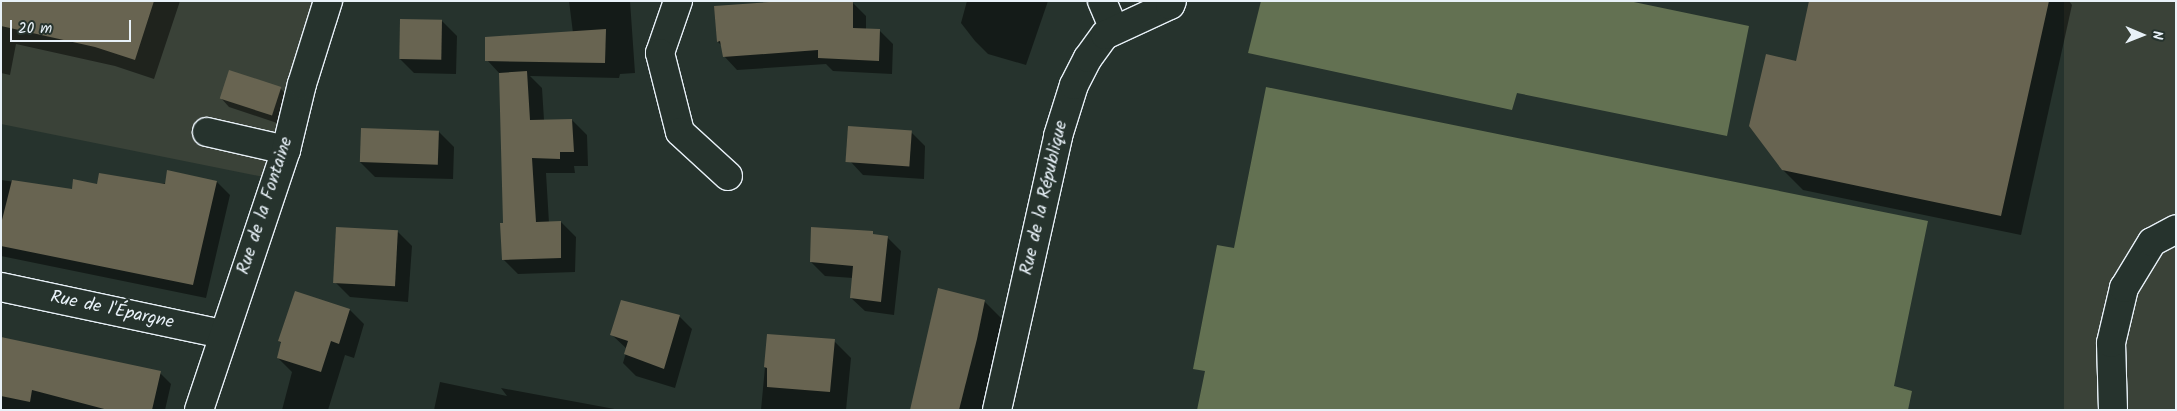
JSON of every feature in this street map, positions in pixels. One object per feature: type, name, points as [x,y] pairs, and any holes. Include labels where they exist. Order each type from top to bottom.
[{"type":"street","name":"Rue de la Fontaine","points":[[199,410],[286,150],[302,84],[328,1]]},
{"type":"street","points":[[678,1],[660,54],[680,132],[728,176]]},
{"type":"street","points":[[1102,1],[1114,30]]},
{"type":"street","name":"Rue de la République","points":[[998,410],[1058,136],[1074,85],[1088,58],[1105,35],[1170,5],[1172,1]]},
{"type":"street","points":[[207,132],[286,150]]},
{"type":"street","points":[[2113,410],[2111,343],[2124,288],[2152,242],[2176,229]]},
{"type":"street","name":"Rue de l'Épargne","points":[[1,287],[223,334]]},
{"type":"shaded area","points":[[1,1],[319,1],[264,177],[1,124]]},
{"type":"shaded area","points":[[2064,1],[2176,1],[2176,410],[2064,410]]},
{"type":"green space","points":[[1261,1],[1629,1],[1749,26],[1727,136],[1517,93],[1512,110],[1248,53]]},
{"type":"green space","points":[[1266,87],[1928,221],[1894,386],[1912,391],[1908,410],[1197,410],[1205,371],[1193,369],[1217,245],[1234,248]]},
{"type":"building","points":[[1,1],[154,1],[135,60],[95,47],[1,26]]},
{"type":"building","points":[[783,1],[853,1],[853,28],[880,29],[879,61],[818,58],[818,50],[723,57],[720,41],[717,42],[714,6]]},
{"type":"building","points":[[1809,1],[2049,1],[2001,216],[1782,170],[1749,126],[1766,54],[1796,61]]},
{"type":"building","points":[[400,19],[442,20],[441,60],[399,59]]},
{"type":"building","points":[[606,29],[605,63],[485,61],[485,37]]},
{"type":"building","points":[[229,70],[281,87],[272,116],[220,99]]},
{"type":"building","points":[[527,71],[530,120],[572,119],[574,152],[560,152],[560,159],[532,158],[536,222],[561,221],[561,258],[502,260],[500,223],[503,223],[499,73]]},
{"type":"building","points":[[848,126],[912,130],[909,166],[845,162]]},
{"type":"building","points":[[361,128],[439,131],[438,165],[360,162]]},
{"type":"building","points":[[167,170],[217,181],[193,285],[1,246],[1,224],[12,180],[72,189],[73,179],[97,184],[99,173],[165,184]]},
{"type":"building","points":[[336,227],[398,230],[395,286],[333,283]]},
{"type":"building","points":[[811,227],[873,231],[873,234],[888,236],[881,302],[850,298],[853,266],[810,262]]},
{"type":"building","points":[[938,288],[985,300],[977,339],[959,410],[910,410]]},
{"type":"building","points":[[295,291],[350,309],[339,344],[331,341],[321,372],[277,358],[281,342],[278,341]]},
{"type":"building","points":[[621,300],[680,315],[664,369],[624,354],[628,341],[610,335]]},
{"type":"building","points":[[767,334],[835,339],[830,392],[767,387],[767,368],[764,367]]},
{"type":"building","points":[[1,337],[161,371],[152,410],[108,410],[32,390],[30,402],[1,396]]}]
